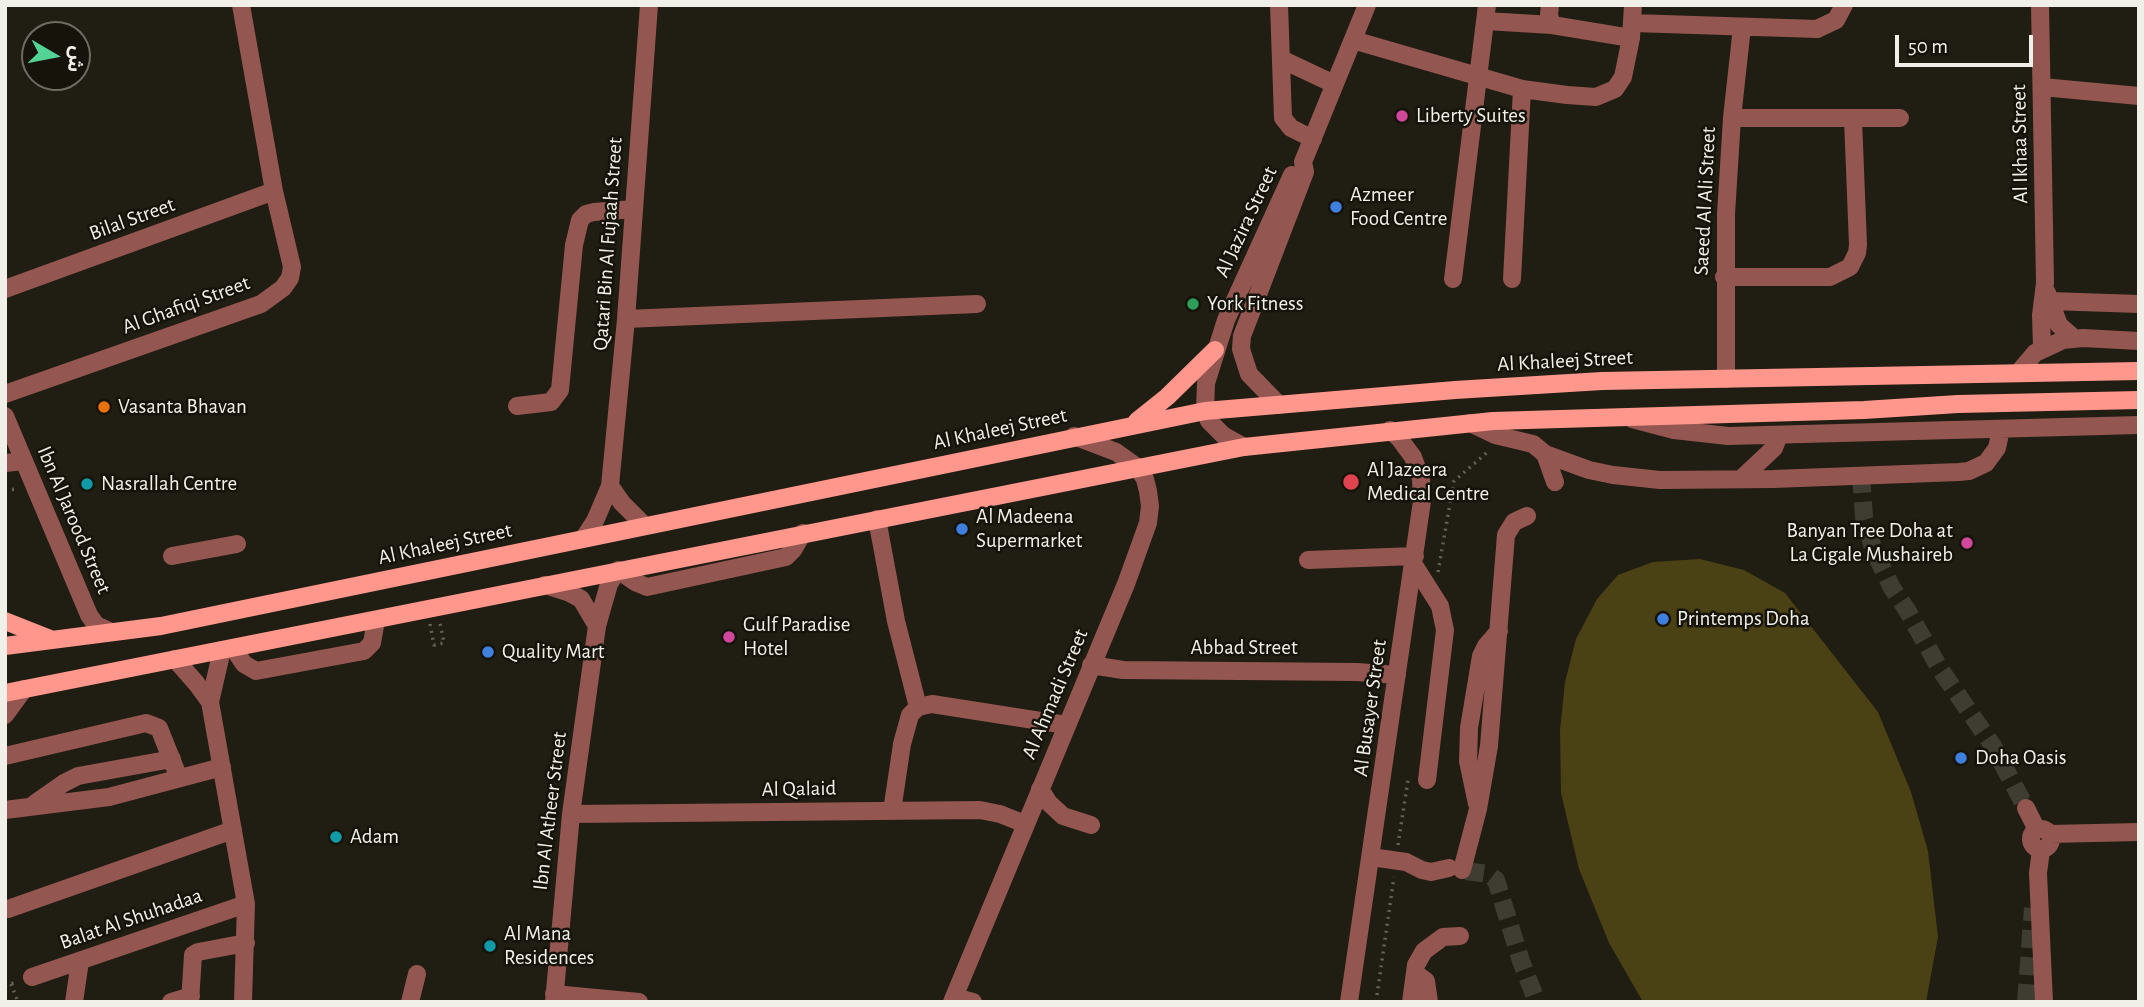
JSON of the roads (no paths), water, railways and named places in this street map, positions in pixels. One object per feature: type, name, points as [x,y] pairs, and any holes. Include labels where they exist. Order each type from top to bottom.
[{"type":"main road","points":[[1133,424],[1167,397],[1214,351]]},
{"type":"main road","name":"Al Khaleej Street","points":[[5,646],[161,626],[1205,411],[1528,384],[2139,371]]},
{"type":"main road","points":[[5,693],[1244,447],[1470,423],[1864,410],[1958,404],[2139,400]]},
{"type":"main road","points":[[5,621],[56,641]]},
{"type":"street","name":"Al Ghafiqi Street","points":[[5,394],[261,303],[283,288],[290,278],[292,268],[274,191],[241,5]]},
{"type":"street","name":"Qatari Bin Al Fujaah Street","points":[[584,538],[595,521],[610,486],[626,319],[649,5]]},
{"type":"street","points":[[1279,5],[1283,118],[1291,128],[1312,139]]},
{"type":"street","name":"Al Jazira Street","points":[[1205,411],[1206,383],[1226,320],[1290,180],[1296,168],[1303,162],[1367,5]]},
{"type":"street","points":[[1550,5],[1552,25]]},
{"type":"street","points":[[1453,279],[1487,13],[1552,25],[1633,19],[1817,29],[1836,20],[1844,5]]},
{"type":"street","name":"Al Ikhaa Street","points":[[2040,5],[2045,283],[2041,316],[2042,348]]},
{"type":"street","points":[[1353,40],[1522,89],[1590,97],[1609,93],[1623,77],[1633,19]]},
{"type":"street","name":"Saeed Al Ali Street","points":[[1726,379],[1724,277],[1732,118],[1742,27]]},
{"type":"street","points":[[1281,59],[1334,84]]},
{"type":"street","points":[[2042,87],[2139,96]]},
{"type":"street","points":[[1512,279],[1522,89]]},
{"type":"street","points":[[1732,118],[1900,118]]},
{"type":"street","points":[[1724,277],[1830,278],[1850,267],[1858,245],[1853,119]]},
{"type":"street","name":"Al Jazira Street","points":[[1279,405],[1249,374],[1241,349],[1242,336],[1305,172],[1303,162]]},
{"type":"street","name":"Bilal Street","points":[[5,289],[274,191]]},
{"type":"street","points":[[517,405],[551,402],[560,390],[574,245],[580,220],[586,214],[594,212],[634,209]]},
{"type":"street","name":"Al Ikhaa Street","points":[[2045,283],[2059,325],[2074,338]]},
{"type":"street","points":[[2050,301],[2139,304]]},
{"type":"street","points":[[626,319],[977,304]]},
{"type":"street","points":[[2018,373],[2042,348],[2063,340],[2074,338],[2139,341]]},
{"type":"street","points":[[1205,411],[1216,431],[1244,447]]},
{"type":"street","points":[[1622,416],[1674,430],[1775,444],[2001,429],[2139,425]]},
{"type":"street","name":"Ibn Al Jarood Street","points":[[6,420],[89,615],[96,625],[111,632]]},
{"type":"street","points":[[1470,423],[1495,435],[1533,444],[1545,454],[1589,470],[1636,478],[1773,479],[1969,471],[1986,463],[1993,456],[2001,429]]},
{"type":"street","name":"Al Busayer Street","points":[[1349,1002],[1422,502],[1421,479],[1406,447],[1390,430]]},
{"type":"street","points":[[1074,436],[1116,452],[1137,467]]},
{"type":"street","points":[[1742,478],[1775,444]]},
{"type":"street","points":[[1773,479],[1768,463],[1775,444]]},
{"type":"street","points":[[1545,454],[1555,482]]},
{"type":"street","points":[[5,463],[24,461]]},
{"type":"street","name":"Al Ahmadi Street","points":[[953,999],[1126,583],[1147,523],[1150,506],[1148,491],[1145,479],[1137,467]]},
{"type":"street","points":[[610,486],[643,525]]},
{"type":"street","points":[[1371,857],[1406,862],[1429,859],[1459,870],[1478,809],[1489,746],[1506,535],[1514,522],[1527,516]]},
{"type":"street","points":[[877,519],[895,621],[918,707]]},
{"type":"street","points":[[172,556],[237,544]]},
{"type":"street","points":[[1308,560],[1414,560],[1440,606],[1445,630],[1427,780]]},
{"type":"street","name":"Ibn Al Atheer Street","points":[[554,998],[571,814],[597,626],[609,584],[618,570]]},
{"type":"street","points":[[545,585],[581,599],[597,626]]},
{"type":"street","points":[[210,702],[227,649],[256,671],[364,651],[372,643],[376,620]]},
{"type":"street","points":[[175,659],[210,702],[246,904],[243,1002]]},
{"type":"street","name":"Abbad Street","points":[[1091,665],[1122,670],[1357,672],[1397,675]]},
{"type":"street","points":[[5,715],[24,690]]},
{"type":"street","points":[[892,811],[902,744],[910,715],[918,707],[932,704],[1066,725]]},
{"type":"street","points":[[5,756],[146,723],[159,728],[179,778]]},
{"type":"street","points":[[30,807],[78,776],[172,759]]},
{"type":"street","points":[[5,810],[108,797],[222,767]]},
{"type":"street","points":[[1040,789],[1049,803],[1063,816],[1091,825]]},
{"type":"street","points":[[2026,808],[2043,841],[2033,905]]},
{"type":"street","name":"Al Qalaid","points":[[571,814],[980,810],[1000,814],[1025,824]]},
{"type":"street","points":[[1025,824],[1063,816]]},
{"type":"street","points":[[8,909],[233,830]]},
{"type":"street","points":[[2043,841],[2077,841],[2088,834],[2139,832]]},
{"type":"street","points":[[2043,841],[2038,873],[2044,1002]]},
{"type":"street","name":"Balat Al Shuhadaa","points":[[32,977],[246,904]]},
{"type":"street","points":[[1411,1002],[1419,958],[1429,945],[1443,937],[1460,936]]},
{"type":"street","points":[[171,1002],[190,999],[193,956],[198,952],[246,943]]},
{"type":"street","points":[[74,1002],[80,961]]},
{"type":"street","points":[[1415,973],[1426,981],[1429,1002]]},
{"type":"street","points":[[410,1002],[417,974]]},
{"type":"street","points":[[554,998],[639,1002]]},
{"type":"street","points":[[953,999],[973,1002]]},
{"type":"tunnel","points":[[1861,475],[1864,517],[1874,551],[1892,588],[1940,669],[1993,746],[2026,808]]},
{"type":"tunnel","points":[[1466,871],[1488,874],[1496,880],[1521,961],[1537,1002]]},
{"type":"tunnel","points":[[2026,1002],[2033,908]]},
{"type":"place","name":"Liberty Suites","points":[[1402,116]]},
{"type":"place","name":"Azmeer Food Centre","points":[[1336,207]]},
{"type":"place","name":"York Fitness","points":[[1193,304]]},
{"type":"place","name":"Vasanta Bhavan","points":[[104,407]]},
{"type":"place","name":"Al Jazeera Medical Centre","points":[[1351,482]]},
{"type":"place","name":"Nasrallah Centre","points":[[87,484]]},
{"type":"place","name":"Al Madeena Supermarket","points":[[962,529]]},
{"type":"place","name":"Banyan Tree Doha at La Cigale Mushaireb","points":[[1967,543]]},
{"type":"place","name":"Printemps Doha","points":[[1663,619]]},
{"type":"place","name":"Gulf Paradise Hotel","points":[[729,637]]},
{"type":"place","name":"Quality Mart","points":[[488,652]]},
{"type":"place","name":"Doha Oasis","points":[[1961,758]]},
{"type":"place","name":"Adam","points":[[336,837]]},
{"type":"place","name":"Al Mana Residences","points":[[490,946]]}]
